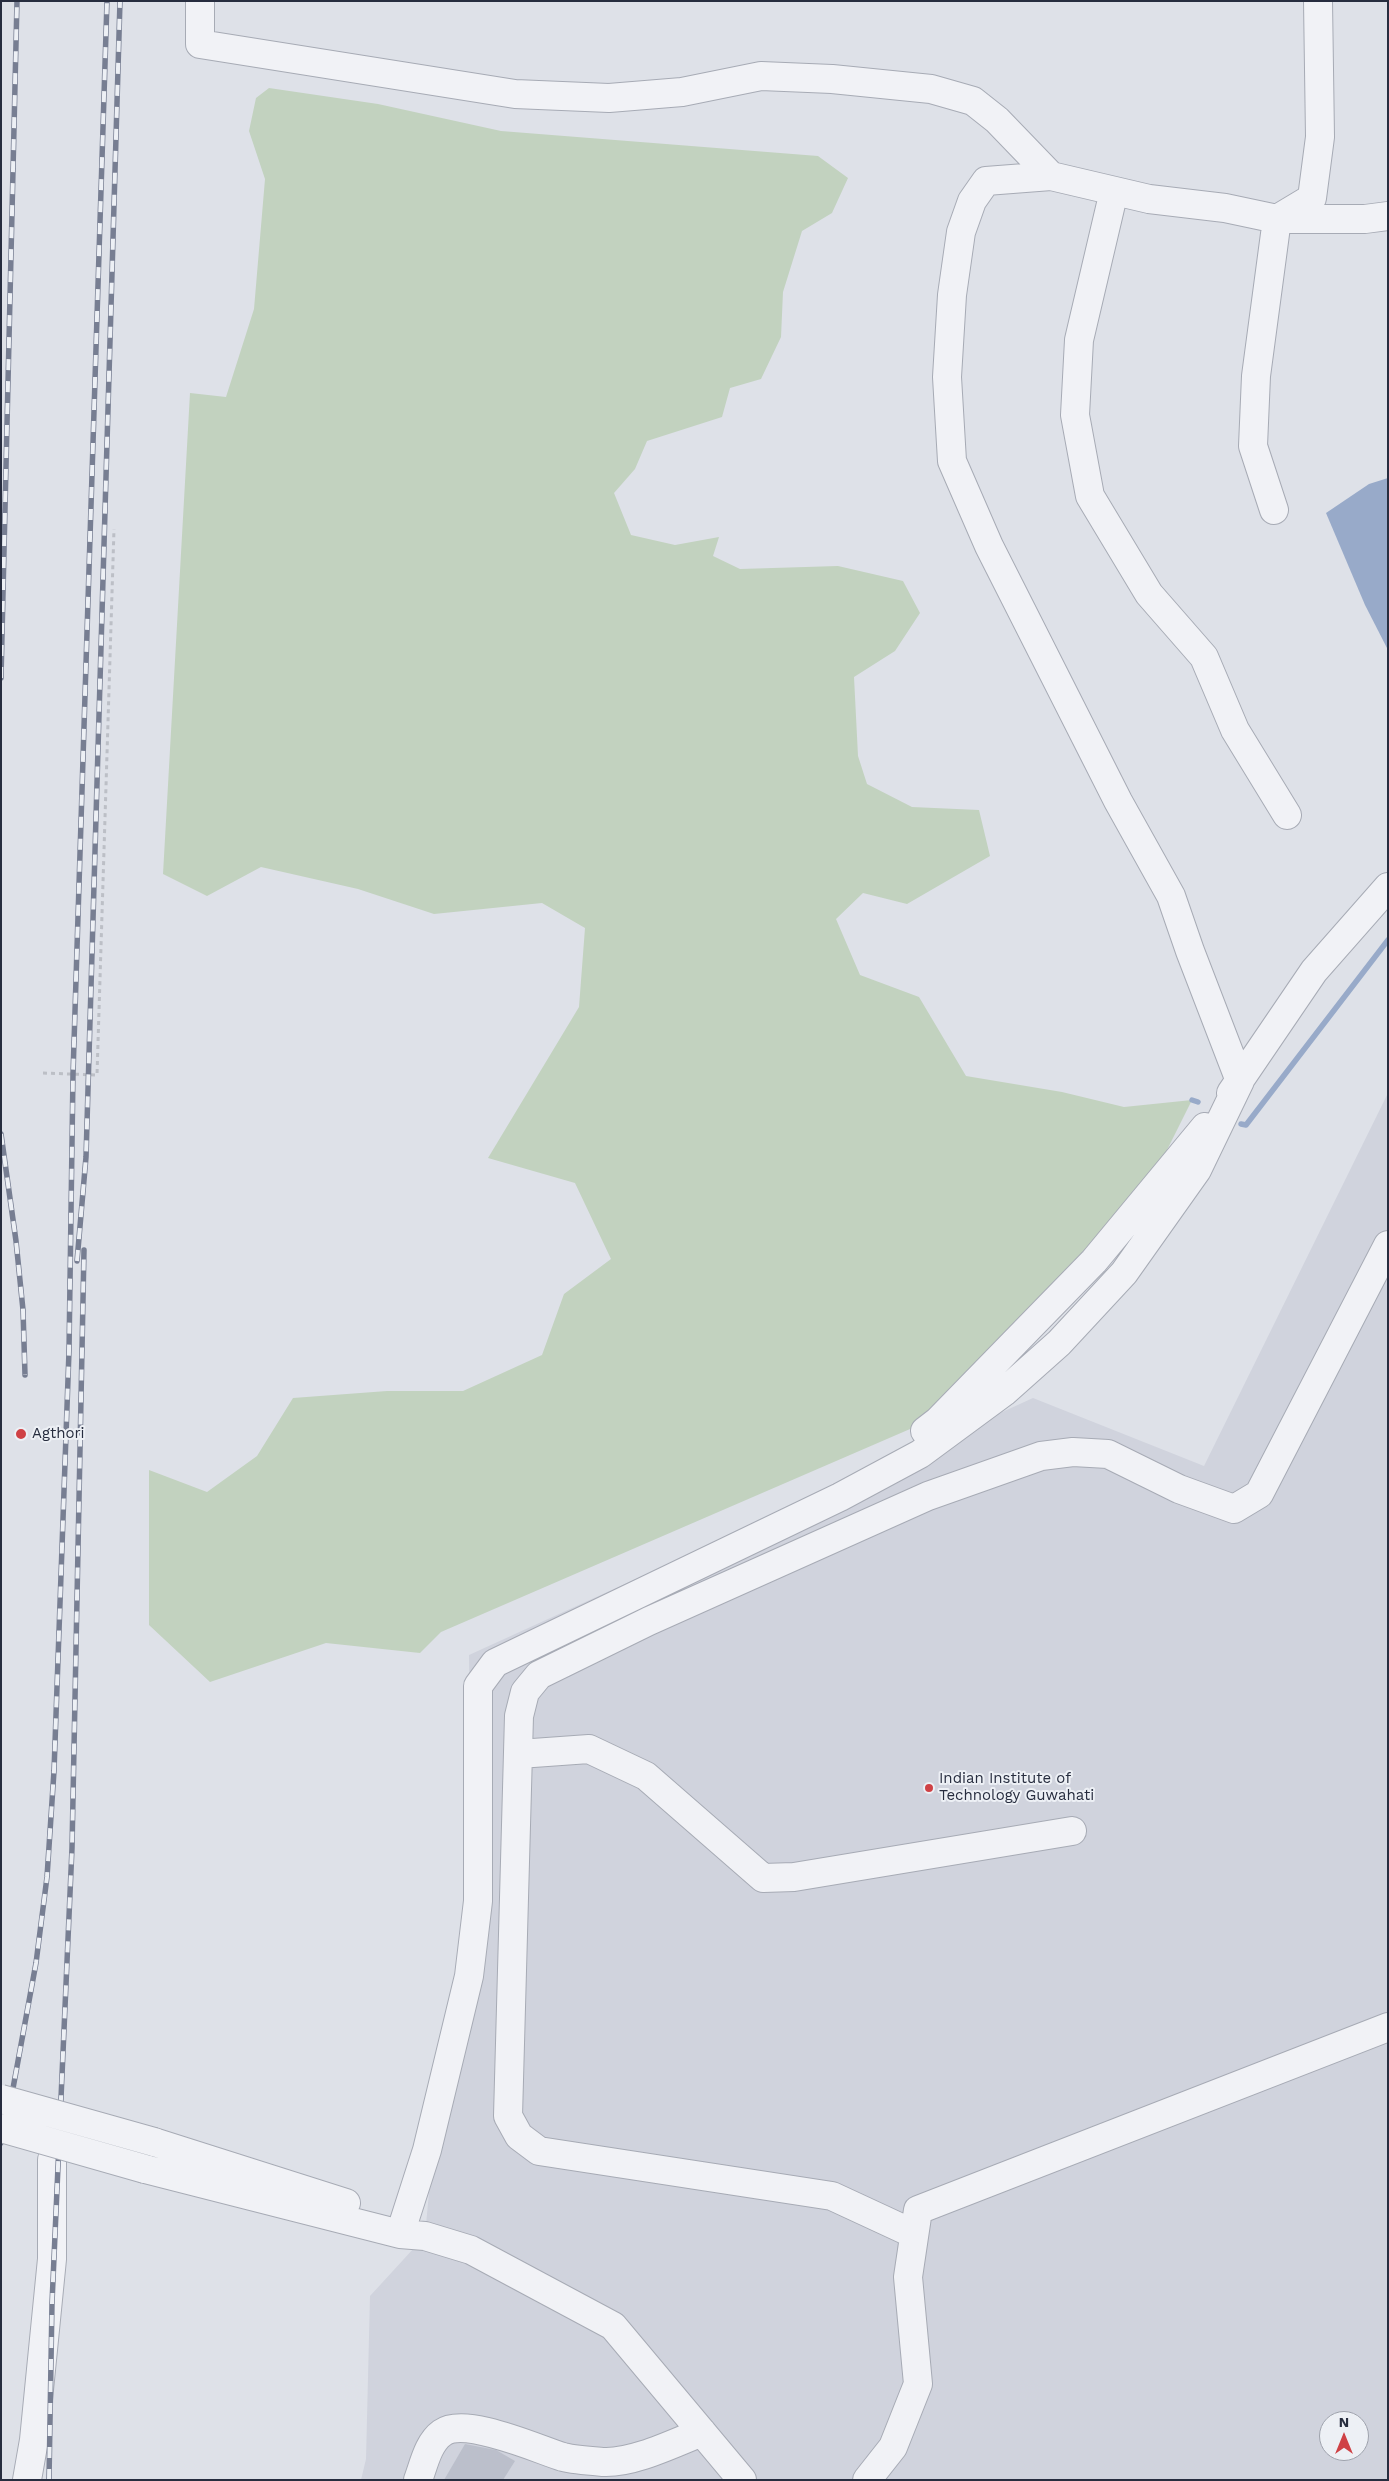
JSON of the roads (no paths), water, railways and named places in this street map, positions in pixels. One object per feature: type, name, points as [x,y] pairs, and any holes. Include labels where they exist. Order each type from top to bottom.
[{"type":"street","points":[[200,1],[200,44],[515,94],[608,98],[682,92],[761,76],[832,79],[931,89],[973,101],[997,120],[1051,176]]},
{"type":"street","points":[[1277,219],[1312,198],[1320,137],[1318,1]]},
{"type":"street","points":[[1240,1080],[1190,951],[1171,896],[1118,801],[1007,581],[952,461],[947,377],[952,295],[961,232],[972,201],[986,181],[1051,176],[1149,200],[1225,208],[1277,219],[1365,219],[1388,216]]},
{"type":"street","points":[[1114,191],[1079,340],[1074,414],[1090,496],[1149,594],[1204,657],[1235,730],[1287,815]]},
{"type":"street","points":[[1274,510],[1253,446],[1256,376],[1277,219]]},
{"type":"street","points":[[409,2231],[469,1976],[478,1901],[478,1686],[496,1663],[840,1496],[920,1454],[1004,1392],[1059,1343],[1124,1273],[1197,1170],[1240,1080],[1314,971],[1388,887]]},
{"type":"street","points":[[914,2234],[832,2196],[539,2151],[519,2136],[508,2116],[519,1716],[525,1692],[539,1675],[648,1621],[928,1496],[1041,1456],[1073,1452],[1108,1454],[1179,1489],[1234,1509],[1259,1494],[1388,1245]]},
{"type":"street","points":[[519,1754],[589,1749],[646,1776],[763,1878],[794,1877],[1072,1831]]},
{"type":"street","points":[[867,2480],[893,2447],[918,2384],[908,2277],[918,2210],[1388,2027]]},
{"type":"street","points":[[1,2099],[154,2142],[409,2231],[471,2250],[614,2326],[742,2480]]},
{"type":"street","points":[[1,2128],[145,2169],[409,2231]]},
{"type":"street","points":[[27,2480],[34,2440],[52,2259],[52,2160]]},
{"type":"street","points":[[418,2480],[433,2442],[444,2432],[461,2428],[480,2430],[564,2457],[606,2462],[636,2456],[702,2432]]},
{"type":"water","points":[[1388,478],[1388,650],[1365,605],[1326,513],[1369,484]]},
{"type":"waterway","points":[[1241,1124],[1246,1125],[1388,940]]},
{"type":"waterway","points":[[1192,1100],[1198,1102]]},
{"type":"railway","points":[[1,678],[17,1]]},
{"type":"railway","points":[[1,2143],[7,2121],[36,1963],[47,1877],[54,1771],[69,1351],[73,1074],[107,1]]},
{"type":"railway","points":[[77,1261],[86,1157],[120,1]]},
{"type":"railway","points":[[1,1134],[16,1241],[23,1310],[25,1375]]},
{"type":"railway","points":[[49,2480],[52,2303],[72,1848],[84,1250]]},
{"type":"place","name":"Agthori","points":[[21,1434]]},
{"type":"place","name":"Indian Institute of Technology Guwahati","points":[[929,1788]]}]
